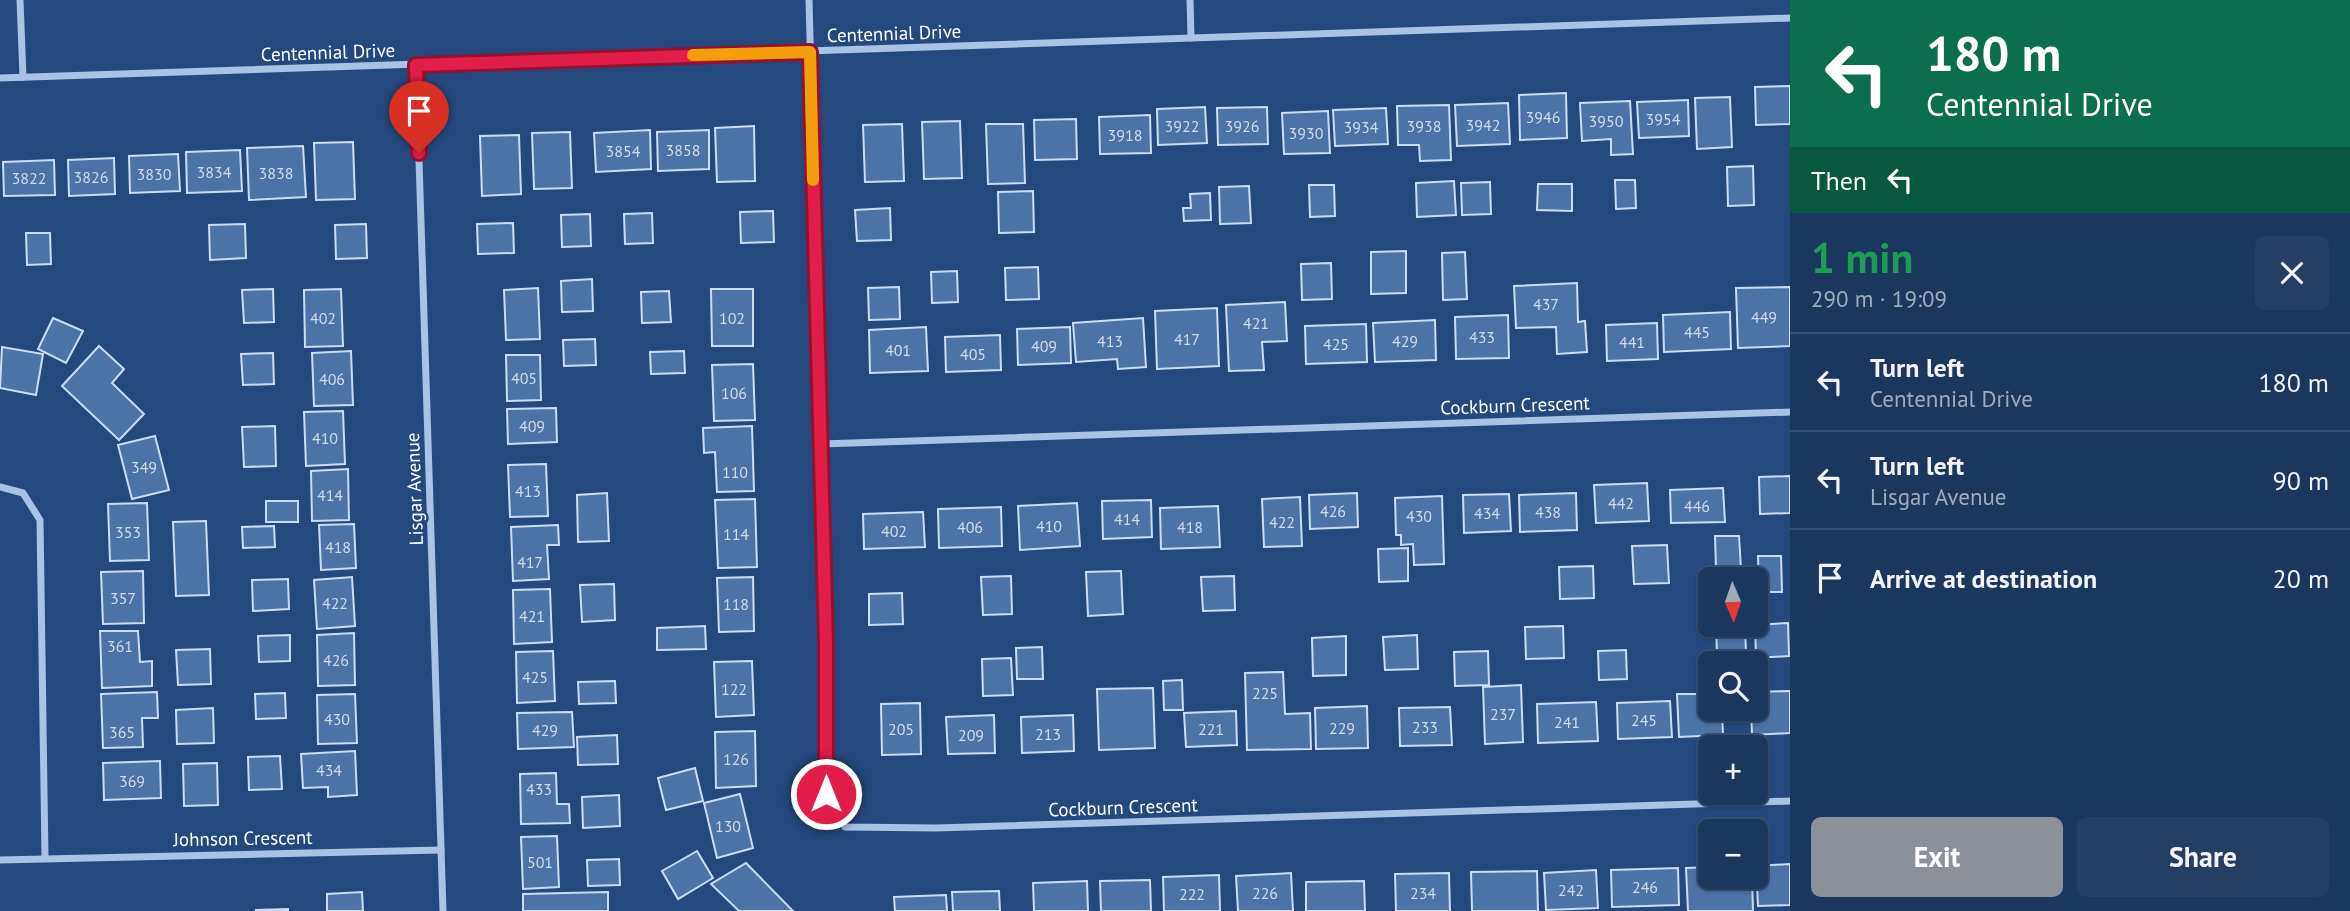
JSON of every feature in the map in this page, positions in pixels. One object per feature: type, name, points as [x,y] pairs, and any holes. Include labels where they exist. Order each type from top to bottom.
[{"type":"street","points":[[20,0],[23,77]]},
{"type":"street","name":"Cockburn Crescent","points":[[809,0],[826,642],[826,794],[845,827],[936,828],[1790,801]]},
{"type":"street","points":[[1190,0],[1191,38]]},
{"type":"street","name":"Centennial Drive","points":[[0,78],[1790,18]]},
{"type":"street","name":"Lisgar Avenue","points":[[416,65],[443,911]]},
{"type":"street","name":"Cockburn Crescent","points":[[821,444],[1790,412]]},
{"type":"street","points":[[0,487],[23,493],[40,520],[45,858]]},
{"type":"street","name":"Johnson Crescent","points":[[0,860],[441,850]]},
{"type":"building","points":[[1790,86],[1790,124],[1756,125],[1755,87]]},
{"type":"building","points":[[1566,93],[1567,138],[1520,140],[1519,95]]},
{"type":"building","points":[[1730,97],[1732,147],[1697,149],[1695,98]]},
{"type":"building","points":[[1688,100],[1689,136],[1639,138],[1637,102]]},
{"type":"building","points":[[1630,101],[1633,154],[1611,155],[1611,139],[1582,141],[1580,103]]},
{"type":"building","points":[[1508,103],[1510,144],[1457,146],[1455,105]]},
{"type":"building","points":[[1449,105],[1451,160],[1420,161],[1419,145],[1398,145],[1397,106]]},
{"type":"building","points":[[1205,107],[1207,143],[1158,145],[1157,109]]},
{"type":"building","points":[[1267,107],[1268,144],[1218,145],[1217,108]]},
{"type":"building","points":[[1386,108],[1388,144],[1335,146],[1333,110]]},
{"type":"building","points":[[1328,111],[1330,153],[1284,154],[1282,113]]},
{"type":"building","points":[[1150,115],[1151,153],[1100,154],[1099,117]]},
{"type":"building","points":[[1076,119],[1077,159],[1035,160],[1034,120]]},
{"type":"building","points":[[960,121],[962,178],[924,179],[922,122]]},
{"type":"building","points":[[902,124],[904,181],[865,182],[863,125]]},
{"type":"building","points":[[986,124],[1023,124],[1025,183],[988,184]]},
{"type":"building","points":[[754,126],[755,181],[717,182],[715,128]]},
{"type":"building","points":[[650,130],[651,169],[596,172],[594,133]]},
{"type":"building","points":[[709,130],[709,169],[658,171],[657,132]]},
{"type":"building","points":[[570,132],[572,188],[534,189],[532,133]]},
{"type":"building","points":[[519,135],[521,194],[482,196],[480,136]]},
{"type":"building","points":[[353,142],[355,199],[316,200],[314,143]]},
{"type":"building","points":[[303,146],[306,197],[249,200],[247,148]]},
{"type":"building","points":[[240,150],[242,191],[187,193],[186,152]]},
{"type":"building","points":[[178,154],[180,191],[130,193],[129,156]]},
{"type":"building","points":[[114,158],[115,194],[69,196],[68,160]]},
{"type":"building","points":[[54,160],[55,195],[4,196],[3,162]]},
{"type":"building","points":[[1753,166],[1754,205],[1728,206],[1727,167]]},
{"type":"building","points":[[1615,180],[1635,180],[1636,208],[1616,209]]},
{"type":"building","points":[[1454,181],[1456,215],[1417,217],[1416,183]]},
{"type":"building","points":[[1490,182],[1491,214],[1462,215],[1461,183]]},
{"type":"building","points":[[1538,184],[1572,184],[1572,211],[1537,210]]},
{"type":"building","points":[[1309,185],[1334,185],[1335,216],[1310,217]]},
{"type":"building","points":[[1249,186],[1251,223],[1220,224],[1219,187]]},
{"type":"building","points":[[1033,191],[1034,232],[999,233],[998,192]]},
{"type":"building","points":[[1210,193],[1211,220],[1184,221],[1183,208],[1191,208],[1190,194]]},
{"type":"building","points":[[890,208],[891,240],[857,241],[855,210]]},
{"type":"building","points":[[773,211],[774,242],[741,243],[740,212]]},
{"type":"building","points":[[652,213],[653,243],[625,244],[624,214]]},
{"type":"building","points":[[590,214],[591,246],[562,247],[561,215]]},
{"type":"building","points":[[513,223],[514,253],[478,254],[477,224]]},
{"type":"building","points":[[245,224],[246,258],[210,260],[209,225]]},
{"type":"building","points":[[366,224],[367,258],[336,259],[335,225]]},
{"type":"building","points":[[26,233],[50,233],[51,264],[27,265]]},
{"type":"building","points":[[1406,251],[1406,293],[1371,294],[1371,252]]},
{"type":"building","points":[[1465,252],[1467,299],[1443,300],[1442,253]]},
{"type":"building","points":[[1331,263],[1332,299],[1302,300],[1301,264]]},
{"type":"building","points":[[1038,267],[1039,299],[1006,300],[1005,268]]},
{"type":"building","points":[[957,271],[958,302],[932,303],[931,272]]},
{"type":"building","points":[[592,279],[593,311],[562,312],[561,281]]},
{"type":"building","points":[[1577,283],[1578,322],[1585,321],[1587,352],[1557,354],[1556,327],[1516,328],[1514,286]]},
{"type":"building","points":[[899,287],[900,319],[869,320],[868,288]]},
{"type":"building","points":[[1790,287],[1790,346],[1738,348],[1736,288]]},
{"type":"building","points":[[538,288],[540,339],[506,340],[504,290]]},
{"type":"building","points":[[273,289],[274,322],[244,323],[242,290]]},
{"type":"building","points":[[341,289],[343,346],[305,347],[304,290]]},
{"type":"building","points":[[711,289],[753,289],[753,346],[712,346]]},
{"type":"building","points":[[669,291],[671,322],[642,323],[641,292]]},
{"type":"building","points":[[1285,302],[1287,341],[1262,342],[1264,370],[1229,371],[1226,305]]},
{"type":"building","points":[[1217,308],[1219,366],[1157,369],[1155,311]]},
{"type":"building","points":[[1730,312],[1731,349],[1664,352],[1663,315]]},
{"type":"building","points":[[1508,315],[1509,358],[1456,359],[1455,317]]},
{"type":"building","points":[[53,318],[83,331],[66,363],[38,349]]},
{"type":"building","points":[[1143,318],[1146,367],[1118,369],[1117,359],[1076,362],[1073,323]]},
{"type":"building","points":[[1435,320],[1436,360],[1375,362],[1373,323]]},
{"type":"building","points":[[1657,323],[1658,359],[1607,361],[1606,325]]},
{"type":"building","points":[[1366,324],[1367,362],[1306,364],[1305,326]]},
{"type":"building","points":[[926,327],[928,371],[870,373],[869,330]]},
{"type":"building","points":[[1070,327],[1071,363],[1018,365],[1017,329]]},
{"type":"building","points":[[1000,335],[1001,370],[946,372],[945,337]]},
{"type":"building","points":[[595,339],[596,365],[564,366],[563,340]]},
{"type":"building","points":[[99,346],[124,369],[112,383],[144,414],[119,440],[62,386]]},
{"type":"building","points":[[2,347],[43,354],[36,395],[0,388]]},
{"type":"building","points":[[351,351],[353,405],[314,406],[312,353]]},
{"type":"building","points":[[684,351],[685,373],[651,374],[650,352]]},
{"type":"building","points":[[273,353],[274,384],[243,385],[241,354]]},
{"type":"building","points":[[506,355],[540,355],[541,400],[507,401]]},
{"type":"building","points":[[753,364],[755,420],[714,421],[712,365]]},
{"type":"building","points":[[556,408],[557,442],[508,444],[507,409]]},
{"type":"building","points":[[343,411],[345,464],[306,466],[304,412]]},
{"type":"building","points":[[275,426],[276,466],[244,467],[242,427]]},
{"type":"building","points":[[752,426],[754,491],[717,492],[715,452],[704,453],[703,428]]},
{"type":"building","points":[[155,436],[169,490],[132,499],[118,445]]},
{"type":"building","points":[[546,464],[548,516],[510,517],[508,465]]},
{"type":"building","points":[[348,469],[349,520],[312,521],[311,471]]},
{"type":"building","points":[[1790,476],[1790,513],[1760,514],[1759,477]]},
{"type":"building","points":[[1647,483],[1649,521],[1596,523],[1594,485]]},
{"type":"building","points":[[1723,488],[1725,522],[1671,523],[1670,490]]},
{"type":"building","points":[[607,493],[609,541],[578,542],[577,495]]},
{"type":"building","points":[[1357,493],[1358,527],[1310,529],[1309,495]]},
{"type":"building","points":[[1576,493],[1577,530],[1520,532],[1519,495]]},
{"type":"building","points":[[1509,494],[1511,531],[1464,533],[1463,495]]},
{"type":"building","points":[[1442,496],[1444,564],[1414,565],[1413,544],[1401,545],[1401,535],[1396,535],[1395,498]]},
{"type":"building","points":[[1300,497],[1302,546],[1264,547],[1262,499]]},
{"type":"building","points":[[755,499],[757,567],[718,568],[715,500]]},
{"type":"building","points":[[1151,500],[1152,537],[1103,539],[1102,501]]},
{"type":"building","points":[[266,501],[298,501],[298,522],[266,522]]},
{"type":"building","points":[[147,503],[149,560],[110,561],[108,504]]},
{"type":"building","points":[[1077,503],[1080,546],[1020,550],[1018,506]]},
{"type":"building","points":[[1218,506],[1220,547],[1161,549],[1160,508]]},
{"type":"building","points":[[1001,507],[1002,546],[939,548],[938,509]]},
{"type":"building","points":[[923,512],[925,547],[864,549],[863,514]]},
{"type":"building","points":[[206,521],[209,595],[176,596],[173,522]]},
{"type":"building","points":[[354,524],[356,568],[321,570],[319,525]]},
{"type":"building","points":[[558,525],[559,545],[547,545],[549,579],[513,581],[511,527]]},
{"type":"building","points":[[274,526],[275,547],[243,548],[242,527]]},
{"type":"building","points":[[1715,536],[1739,536],[1741,567],[1716,567]]},
{"type":"building","points":[[1667,545],[1669,583],[1634,584],[1632,546]]},
{"type":"building","points":[[1408,548],[1408,581],[1379,582],[1378,549]]},
{"type":"building","points":[[1758,556],[1781,556],[1782,592],[1768,592],[1768,567],[1758,567]]},
{"type":"building","points":[[1593,566],[1594,598],[1560,599],[1559,567]]},
{"type":"building","points":[[143,571],[144,623],[103,624],[101,572]]},
{"type":"building","points":[[1121,571],[1123,614],[1088,616],[1086,572]]},
{"type":"building","points":[[1011,576],[1012,614],[983,615],[981,577]]},
{"type":"building","points":[[1234,576],[1235,610],[1203,611],[1201,577]]},
{"type":"building","points":[[352,577],[355,626],[317,629],[314,580]]},
{"type":"building","points":[[753,577],[754,631],[719,632],[717,578]]},
{"type":"building","points":[[288,579],[289,609],[253,611],[252,580]]},
{"type":"building","points":[[614,584],[615,620],[582,622],[580,585]]},
{"type":"building","points":[[550,589],[552,642],[514,644],[513,590]]},
{"type":"building","points":[[902,593],[903,624],[869,625],[869,594]]},
{"type":"building","points":[[1788,623],[1789,656],[1768,657],[1768,651],[1756,651],[1755,637],[1768,637],[1768,624]]},
{"type":"building","points":[[705,626],[706,649],[657,650],[657,628]]},
{"type":"building","points":[[1563,626],[1564,658],[1526,659],[1525,627]]},
{"type":"building","points":[[100,631],[138,631],[140,662],[152,661],[152,686],[102,688]]},
{"type":"building","points":[[354,633],[355,685],[318,686],[317,635]]},
{"type":"building","points":[[290,635],[290,661],[259,662],[258,636]]},
{"type":"building","points":[[1417,635],[1418,669],[1385,670],[1383,637]]},
{"type":"building","points":[[1346,636],[1346,675],[1313,676],[1312,638]]},
{"type":"building","points":[[1716,637],[1745,637],[1746,651],[1717,651]]},
{"type":"building","points":[[1042,647],[1043,679],[1017,679],[1016,648]]},
{"type":"building","points":[[210,649],[211,684],[178,685],[176,650]]},
{"type":"building","points":[[1626,650],[1627,679],[1599,680],[1598,651]]},
{"type":"building","points":[[553,651],[555,701],[517,703],[516,652]]},
{"type":"building","points":[[1488,651],[1489,685],[1455,686],[1454,652]]},
{"type":"building","points":[[1011,658],[1013,695],[983,696],[982,659]]},
{"type":"building","points":[[752,661],[754,715],[716,717],[714,662]]},
{"type":"building","points":[[1283,672],[1285,714],[1310,713],[1311,749],[1247,750],[1245,673]]},
{"type":"building","points":[[1182,680],[1183,710],[1164,710],[1163,681]]},
{"type":"building","points":[[615,681],[616,703],[579,704],[578,682]]},
{"type":"building","points":[[1521,685],[1523,742],[1485,744],[1483,687]]},
{"type":"building","points":[[1153,688],[1155,748],[1099,750],[1097,689]]},
{"type":"building","points":[[1790,691],[1790,733],[1752,735],[1751,721],[1768,721],[1768,692]]},
{"type":"building","points":[[157,692],[158,718],[142,718],[143,747],[103,748],[101,694]]},
{"type":"building","points":[[285,693],[286,718],[256,719],[255,694]]},
{"type":"building","points":[[355,694],[357,743],[318,744],[317,695]]},
{"type":"building","points":[[1677,694],[1698,694],[1698,721],[1722,721],[1723,735],[1679,737]]},
{"type":"building","points":[[1670,701],[1672,737],[1618,739],[1617,703]]},
{"type":"building","points":[[1596,702],[1598,741],[1538,743],[1537,704]]},
{"type":"building","points":[[920,703],[921,754],[882,755],[881,704]]},
{"type":"building","points":[[1367,706],[1368,748],[1316,749],[1315,708]]},
{"type":"building","points":[[1450,707],[1452,745],[1400,746],[1399,708]]},
{"type":"building","points":[[213,708],[214,743],[177,744],[176,710]]},
{"type":"building","points":[[1236,711],[1237,745],[1186,747],[1184,713]]},
{"type":"building","points":[[572,712],[574,747],[518,749],[517,713]]},
{"type":"building","points":[[994,715],[995,753],[948,754],[946,717]]},
{"type":"building","points":[[1073,715],[1074,751],[1022,753],[1021,717]]},
{"type":"building","points":[[755,731],[756,786],[716,788],[715,732]]},
{"type":"building","points":[[617,735],[618,764],[578,765],[577,737]]},
{"type":"building","points":[[355,751],[357,795],[328,797],[328,787],[303,788],[301,754]]},
{"type":"building","points":[[280,756],[282,789],[249,790],[248,757]]},
{"type":"building","points":[[160,761],[161,798],[104,800],[103,763]]},
{"type":"building","points":[[217,763],[218,805],[184,806],[183,764]]},
{"type":"building","points":[[695,768],[703,801],[666,810],[658,778]]},
{"type":"building","points":[[556,773],[557,804],[569,804],[570,823],[521,824],[520,774]]},
{"type":"building","points":[[740,794],[753,848],[717,858],[704,803]]},
{"type":"building","points":[[619,795],[620,826],[583,828],[582,797]]},
{"type":"building","points":[[557,836],[559,887],[523,889],[521,837]]},
{"type":"building","points":[[697,851],[713,878],[678,899],[662,871]]},
{"type":"building","points":[[619,859],[620,885],[588,886],[587,860]]},
{"type":"building","points":[[746,863],[793,911],[739,911],[711,884]]},
{"type":"building","points":[[1790,864],[1790,905],[1758,906],[1757,889],[1768,889],[1768,865]]},
{"type":"building","points":[[1678,868],[1679,905],[1612,907],[1611,870]]},
{"type":"building","points":[[1686,868],[1698,868],[1698,889],[1752,889],[1753,911],[1688,911]]},
{"type":"building","points":[[1596,870],[1598,908],[1546,910],[1544,873]]},
{"type":"building","points":[[1537,871],[1538,911],[1472,911],[1471,872]]},
{"type":"building","points":[[1291,873],[1293,911],[1238,911],[1236,876]]},
{"type":"building","points":[[1449,873],[1450,911],[1396,911],[1395,874]]},
{"type":"building","points":[[1219,875],[1220,911],[1164,911],[1163,877]]},
{"type":"building","points":[[1150,880],[1151,911],[1101,911],[1100,881]]},
{"type":"building","points":[[1087,881],[1088,911],[1034,911],[1033,883]]},
{"type":"building","points":[[1364,881],[1365,911],[1306,911],[1306,882]]},
{"type":"building","points":[[999,891],[1000,911],[953,911],[952,892]]},
{"type":"building","points":[[362,892],[363,911],[327,911],[327,894]]},
{"type":"building","points":[[608,892],[608,911],[523,911],[523,894]]},
{"type":"building","points":[[946,895],[947,911],[895,911],[894,897]]},
{"type":"building","points":[[256,910],[288,911],[256,911]]},
{"type":"slow traffic","points":[[693,55],[810,52],[813,180]]},
{"type":"route","points":[[419,153],[416,65],[810,52],[826,642],[826,794]]}]
